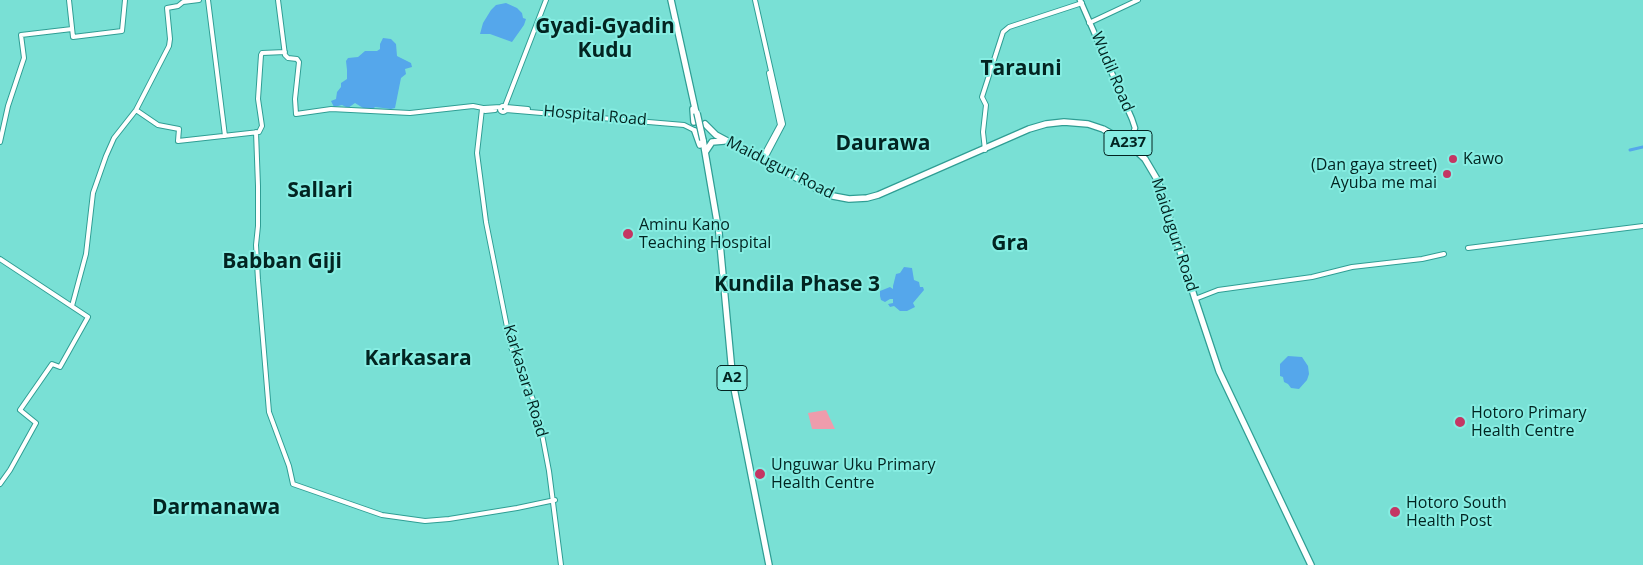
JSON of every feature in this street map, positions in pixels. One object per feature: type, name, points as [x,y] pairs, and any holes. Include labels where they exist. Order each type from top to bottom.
[{"type":"highway","name":"A2","points":[[673,0],[711,190]]},
{"type":"highway","name":"A2","points":[[688,71],[694,123]]},
{"type":"highway","name":"A2","points":[[688,71],[691,73],[704,127],[717,239],[730,382],[768,565]]},
{"type":"highway","points":[[700,120],[704,127],[695,130],[694,123],[700,120]]},
{"type":"highway","name":"Maiduguri Road","points":[[704,127],[724,141],[762,159],[828,195],[846,199],[870,197],[883,193],[1035,127],[1064,122],[1080,123],[1095,126],[1119,137],[1139,155],[1154,177],[1219,371],[1310,565]]},
{"type":"highway","name":"Maiduguri Road","points":[[704,127],[822,194],[838,200],[857,202],[884,195],[985,149],[1038,128],[1066,124],[1090,127],[1109,133],[1134,148],[1149,164],[1161,188],[1194,298]]},
{"type":"highway","name":"A2","points":[[695,130],[698,136],[708,187],[711,190]]},
{"type":"highway","points":[[1119,137],[1132,135],[1131,140],[1134,148]]},
{"type":"highway","points":[[706,151],[712,142],[724,141]]},
{"type":"main road","name":"Wudil Road","points":[[1080,2],[1135,128],[1126,143]]},
{"type":"street","points":[[69,0],[73,37],[121,32],[125,0]]},
{"type":"street","points":[[72,306],[86,256],[95,182],[114,138],[136,110],[170,42],[167,8],[178,6],[183,2],[199,0]]},
{"type":"street","points":[[208,0],[225,136]]},
{"type":"street","points":[[136,110],[158,126],[179,129],[178,141],[260,131],[262,126],[258,98],[261,54],[285,52],[278,0]]},
{"type":"street","points":[[503,108],[545,0]]},
{"type":"street","points":[[754,0],[783,124],[762,159]]},
{"type":"street","points":[[754,0],[780,124],[762,159]]},
{"type":"street","points":[[1090,23],[1138,0]]},
{"type":"street","points":[[985,149],[983,132],[986,105],[982,96],[1003,32],[1009,27],[1080,2]]},
{"type":"street","points":[[0,142],[8,108],[24,58],[22,35],[72,29]]},
{"type":"street","name":"Hospital Road","points":[[285,52],[287,57],[297,59],[299,62],[295,99],[296,114],[331,109],[410,113],[473,106],[484,109],[503,108],[684,124]]},
{"type":"street","name":"Karkasara Road","points":[[484,109],[477,153],[486,222],[514,355],[539,411],[543,426],[562,565]]},
{"type":"street","points":[[684,124],[694,123]]},
{"type":"street","points":[[684,124],[695,130]]},
{"type":"street","points":[[256,132],[258,222],[256,244],[259,312],[269,417],[289,466],[293,484],[382,515],[428,521],[554,500]]},
{"type":"street","points":[[1468,248],[1643,226]]},
{"type":"street","points":[[1194,298],[1218,290],[1312,277],[1352,267],[1422,259],[1444,254]]},
{"type":"street","points":[[0,259],[88,317],[60,367],[52,364],[20,410],[36,423],[0,484]]},
{"type":"shaded area","points":[[826,410],[835,429],[812,429],[808,413]]},
{"type":"water","points":[[506,3],[517,8],[522,13],[523,18],[526,19],[512,42],[490,34],[480,34],[483,23],[491,10],[496,5]]},
{"type":"water","points":[[383,38],[391,39],[396,44],[397,56],[411,63],[412,67],[405,69],[406,74],[401,78],[395,108],[375,107],[372,110],[363,108],[355,103],[348,108],[342,105],[334,107],[331,101],[336,99],[341,83],[347,79],[346,61],[348,58],[358,57],[365,51],[377,51],[380,49]]},
{"type":"water","points":[[904,267],[912,268],[914,280],[919,282],[920,287],[923,287],[924,290],[913,303],[915,307],[907,311],[900,311],[894,306],[890,307],[888,304],[893,303],[893,299],[885,302],[881,300],[880,291],[890,287],[893,289],[896,274],[900,273]]},
{"type":"water","points":[[1288,356],[1302,357],[1308,366],[1309,374],[1307,380],[1299,389],[1291,388],[1284,382],[1283,377],[1280,376],[1280,364]]},
{"type":"waterway","points":[[1630,150],[1643,147]]},
{"type":"place","name":"Kawo","points":[[1453,159]]},
{"type":"place","name":"(Dan gaya street) Ayuba me mai","points":[[1447,174]]},
{"type":"place","name":"Aminu Kano Teaching Hospital","points":[[628,234]]},
{"type":"place","name":"Hotoro Primary Health Centre","points":[[1460,422]]},
{"type":"place","name":"Unguwar Uku Primary Health Centre","points":[[760,474]]},
{"type":"place","name":"Hotoro South Health Post","points":[[1395,512]]},
{"type":"district","name":"Gyadi-Gyadin Kudu","points":[[605,39]]},
{"type":"district","name":"Tarauni","points":[[1021,69]]},
{"type":"district","name":"Daurawa","points":[[883,144]]},
{"type":"district","name":"Sallari","points":[[320,191]]},
{"type":"district","name":"Gra","points":[[1010,244]]},
{"type":"district","name":"Babban Giji","points":[[282,262]]},
{"type":"district","name":"Kundila Phase 3","points":[[797,285]]},
{"type":"district","name":"Karkasara","points":[[418,359]]},
{"type":"district","name":"Darmanawa","points":[[216,508]]}]
